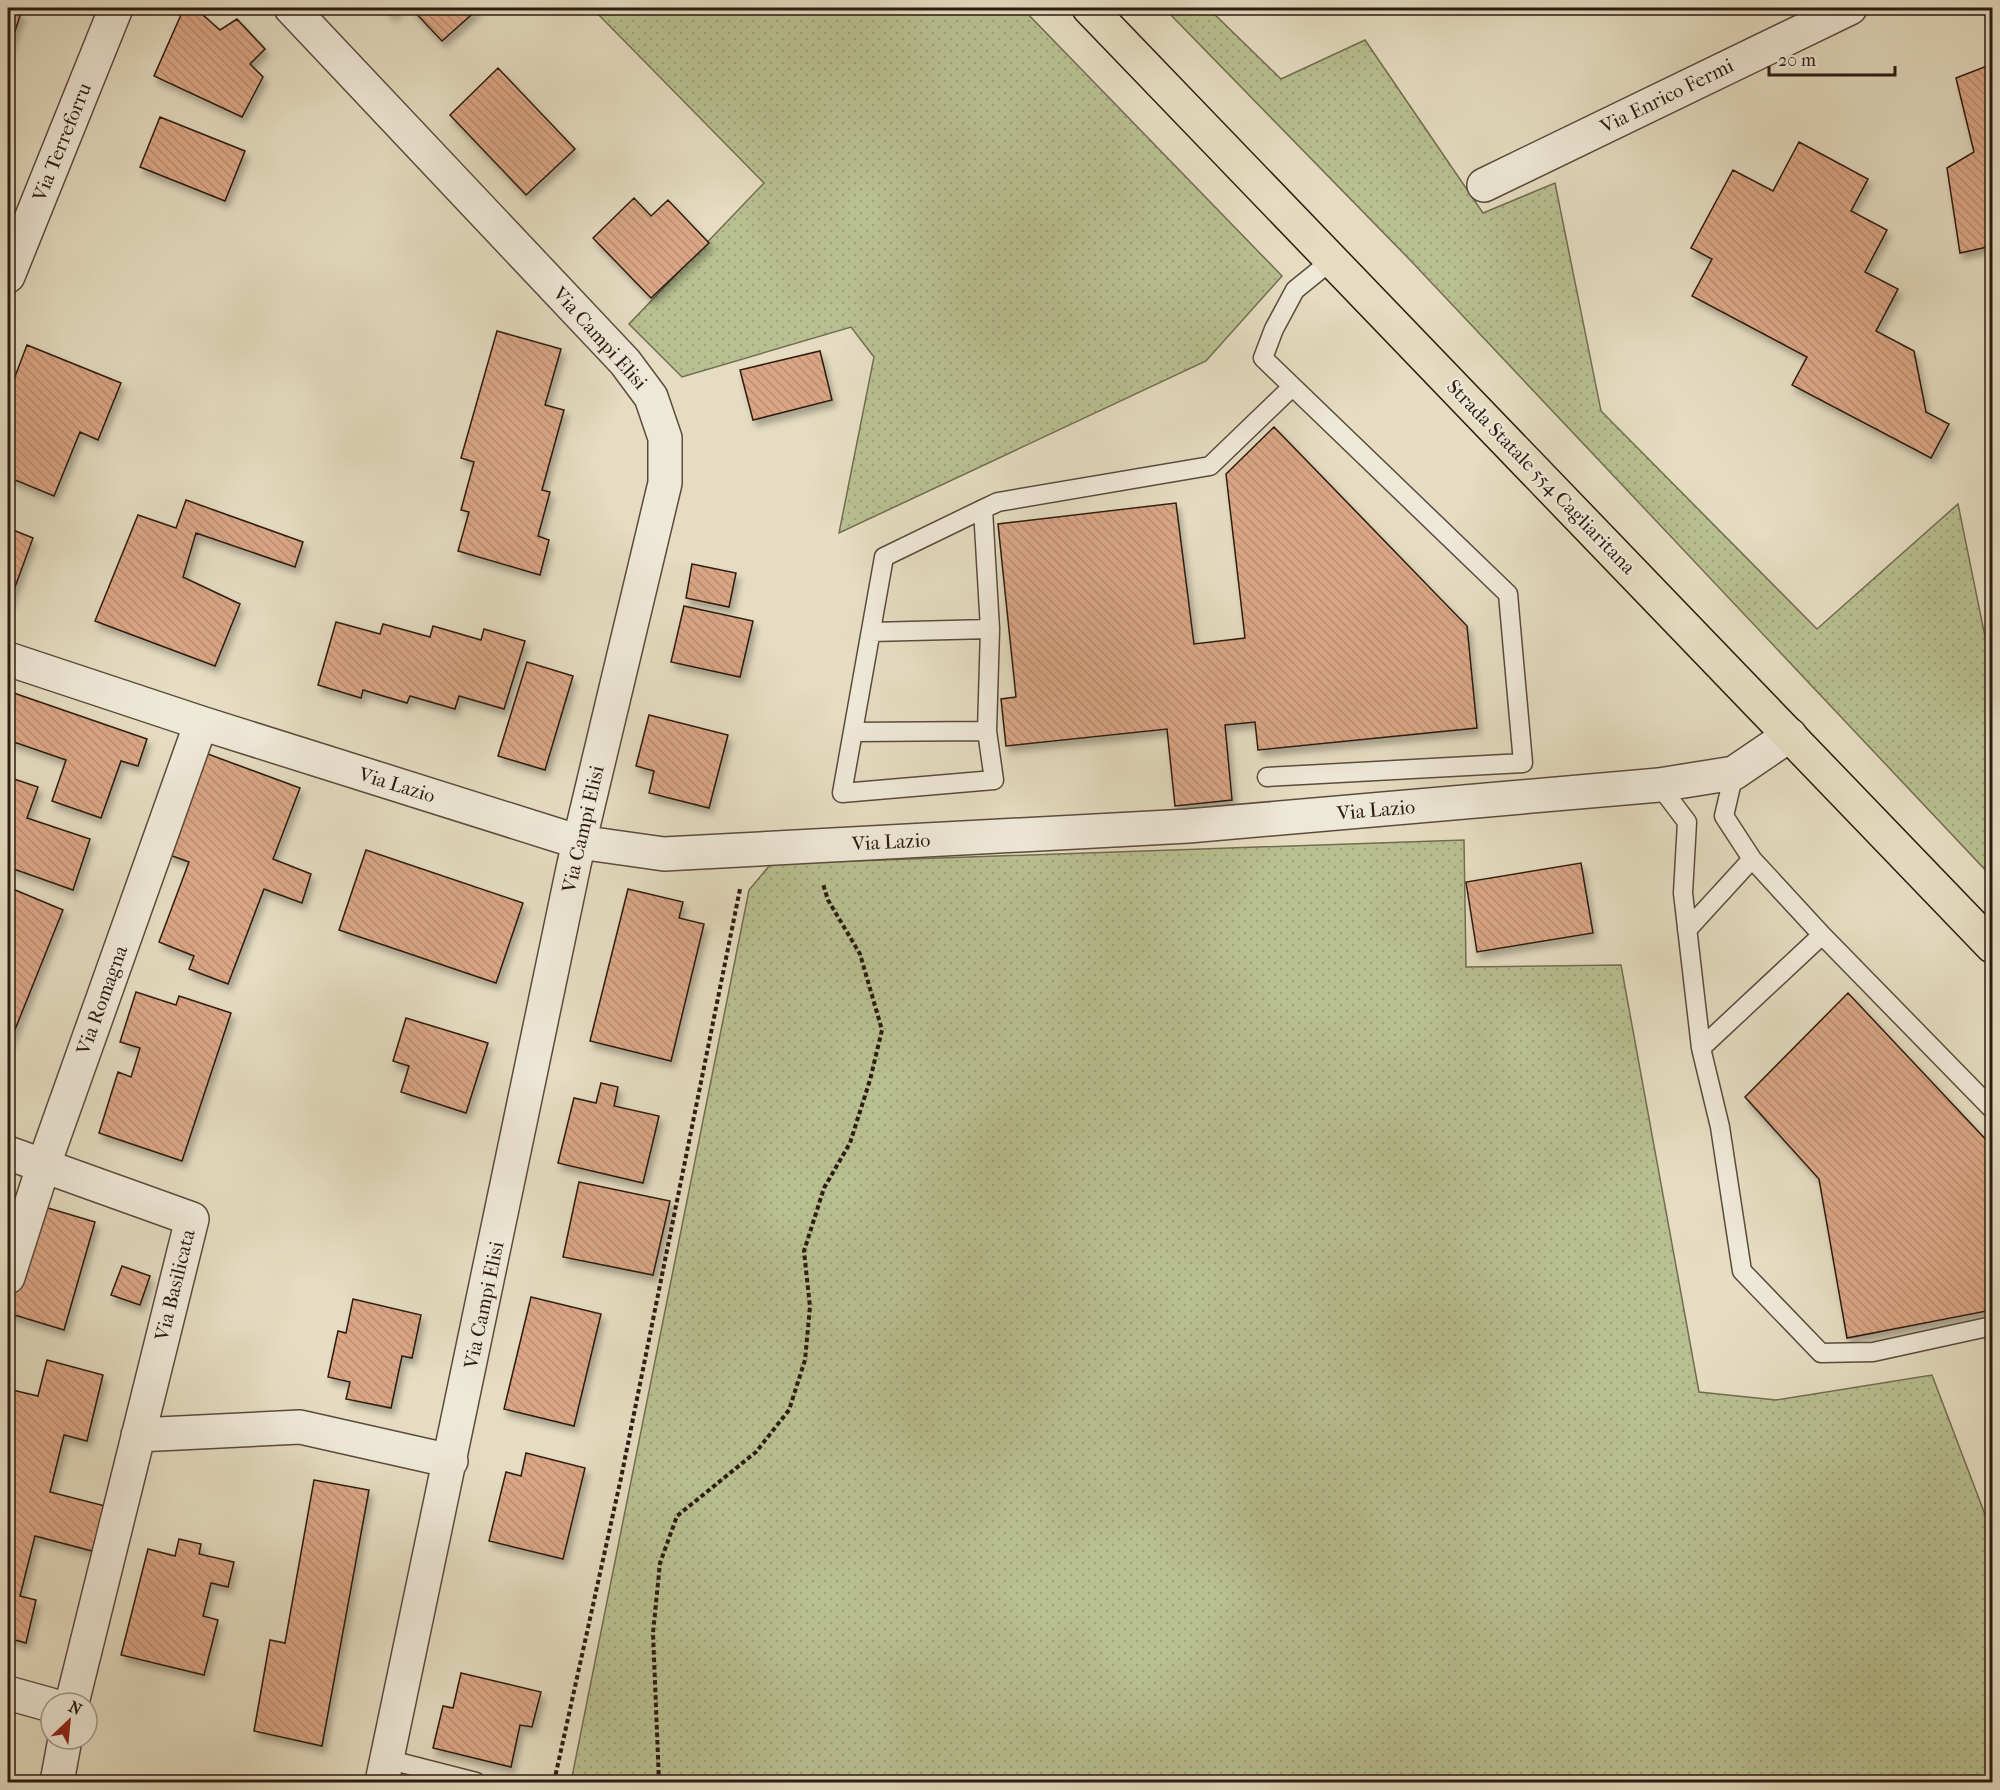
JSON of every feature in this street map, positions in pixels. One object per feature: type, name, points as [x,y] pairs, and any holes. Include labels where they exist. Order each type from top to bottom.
[{"type":"main road","name":"Strada Statale 554 Cagliaritana","points":[[1089,8],[1992,946]]},
{"type":"street","name":"Via Terreforru","points":[[8,276],[116,8]]},
{"type":"street","name":"Via Campi Elisi","points":[[291,8],[625,362],[651,397],[665,438],[665,483],[579,842],[451,1461],[384,1771]]},
{"type":"street","name":"Via Enrico Fermi","points":[[1484,185],[1850,8]]},
{"type":"street","name":"Via Lazio","points":[[8,659],[201,723],[579,842],[664,854],[1188,826],[1659,785],[1734,773],[1790,735]]},
{"type":"street","name":"Via Romagna","points":[[8,1277],[43,1167],[201,723]]},
{"type":"street","points":[[8,1153],[43,1167]]},
{"type":"street","name":"Via Basilicata","points":[[43,1167],[192,1219],[75,1691]]},
{"type":"street","points":[[138,1435],[300,1427],[451,1461]]},
{"type":"street","points":[[8,1693],[39,1702]]},
{"type":"street","points":[[57,1782],[63,1751]]},
{"type":"lane","points":[[1267,777],[1523,763],[1508,594],[1263,358],[1274,329],[1295,290],[1332,260]]},
{"type":"lane","points":[[983,509],[990,629],[987,731],[994,780],[843,793],[884,557],[983,509],[998,502],[1210,466],[1292,388]]},
{"type":"lane","points":[[871,632],[990,629]]},
{"type":"lane","points":[[853,732],[987,731]]},
{"type":"lane","points":[[1734,773],[1724,816],[1752,859],[1822,935],[1992,1109]]},
{"type":"lane","points":[[1659,785],[1687,822],[1683,893],[1701,1048],[1720,1127],[1742,1272],[1821,1353],[1874,1352],[1992,1326]]},
{"type":"lane","points":[[1687,930],[1752,859]]},
{"type":"lane","points":[[1701,1048],[1822,935]]},
{"type":"lane","points":[[384,1771],[476,1782]]},
{"type":"path","points":[[659,1782],[653,1633],[660,1563],[677,1516],[756,1452],[789,1410],[805,1360],[810,1307],[804,1251],[824,1188],[850,1143],[870,1080],[882,1030],[860,954],[828,900],[809,847]]},
{"type":"path","points":[[554,1782],[633,1420],[747,850]]},
{"type":"green space","points":[[592,8],[1022,8],[1282,276],[1206,361],[839,533],[874,357],[851,327],[682,377],[629,324],[764,183]]},
{"type":"green space","points":[[1164,8],[1208,8],[1281,79],[1365,40],[1483,213],[1555,183],[1601,411],[1817,629],[1958,504],[1992,671],[1992,877],[1411,261]]},
{"type":"green space","points":[[1464,840],[1466,967],[1621,965],[1699,1392],[1776,1400],[1932,1375],[1992,1533],[1992,1782],[571,1782],[749,890],[775,859],[825,862]]},
{"type":"building","points":[[8,8],[21,13],[8,52]]},
{"type":"building","points":[[184,8],[195,8],[220,30],[237,19],[265,49],[250,64],[263,77],[242,117],[154,76]]},
{"type":"building","points":[[385,8],[401,8],[392,15]]},
{"type":"building","points":[[411,8],[479,8],[442,41]]},
{"type":"building","points":[[1992,64],[1992,246],[1960,253],[1947,168],[1974,152],[1956,78]]},
{"type":"building","points":[[498,68],[575,149],[526,195],[450,115]]},
{"type":"building","points":[[160,117],[245,151],[225,201],[140,167]]},
{"type":"building","points":[[1799,142],[1868,179],[1851,211],[1887,230],[1865,272],[1898,289],[1876,331],[1914,351],[1926,412],[1949,424],[1931,458],[1792,385],[1807,357],[1692,296],[1712,259],[1691,248],[1733,170],[1773,191]]},
{"type":"building","points":[[634,198],[651,216],[668,200],[709,243],[651,298],[593,238]]},
{"type":"building","points":[[497,331],[561,349],[545,405],[564,410],[542,490],[550,492],[538,536],[549,540],[540,575],[458,551],[469,512],[461,510],[474,462],[461,458]]},
{"type":"building","points":[[27,345],[121,383],[98,440],[80,432],[54,496],[8,477],[8,395]]},
{"type":"building","points":[[820,351],[832,400],[753,420],[740,370]]},
{"type":"building","points":[[1274,427],[1467,626],[1477,728],[1258,750],[1255,722],[1225,725],[1232,800],[1175,806],[1167,729],[1006,746],[1001,699],[1016,697],[998,524],[1176,503],[1194,644],[1245,638],[1226,474]]},
{"type":"building","points":[[186,500],[303,542],[295,567],[196,533],[183,577],[240,604],[215,666],[95,621],[138,515],[176,528]]},
{"type":"building","points":[[8,528],[33,538],[8,606]]},
{"type":"building","points":[[692,564],[736,573],[729,607],[686,598]]},
{"type":"building","points":[[684,606],[753,621],[740,677],[671,662]]},
{"type":"building","points":[[336,622],[380,634],[383,624],[430,637],[433,626],[481,640],[484,629],[525,641],[504,709],[459,696],[455,709],[410,696],[407,703],[363,690],[361,698],[318,685]]},
{"type":"building","points":[[527,662],[573,676],[545,770],[498,756]]},
{"type":"building","points":[[8,691],[147,739],[138,766],[121,761],[101,818],[52,801],[66,760],[8,740]]},
{"type":"building","points":[[649,715],[728,735],[709,808],[649,793],[654,771],[636,766]]},
{"type":"building","points":[[205,753],[300,788],[273,859],[311,874],[302,903],[264,889],[228,984],[189,969],[194,956],[159,942],[189,862],[167,854]]},
{"type":"building","points":[[8,777],[38,787],[27,818],[90,839],[73,890],[8,867]]},
{"type":"building","points":[[366,850],[523,903],[496,983],[339,930]]},
{"type":"building","points":[[1581,863],[1593,933],[1477,952],[1466,882]]},
{"type":"building","points":[[8,887],[63,910],[8,1047]]},
{"type":"building","points":[[628,889],[683,902],[679,918],[704,924],[671,1061],[590,1041]]},
{"type":"building","points":[[136,992],[176,1005],[179,996],[231,1013],[182,1161],[99,1133],[118,1072],[131,1077],[140,1048],[120,1042]]},
{"type":"building","points":[[1848,993],[1992,1146],[1992,1310],[1847,1338],[1819,1179],[1745,1097]]},
{"type":"building","points":[[406,1018],[488,1043],[466,1113],[401,1092],[409,1066],[393,1061]]},
{"type":"building","points":[[601,1083],[618,1087],[614,1106],[659,1116],[643,1183],[558,1163],[574,1098],[596,1103]]},
{"type":"building","points":[[579,1182],[670,1201],[653,1275],[563,1257]]},
{"type":"building","points":[[38,1205],[95,1222],[64,1330],[8,1313]]},
{"type":"building","points":[[122,1266],[150,1276],[140,1305],[111,1295]]},
{"type":"building","points":[[531,1297],[601,1314],[574,1426],[504,1409]]},
{"type":"building","points":[[353,1299],[421,1315],[412,1358],[402,1356],[391,1408],[346,1399],[350,1382],[328,1377],[338,1331],[346,1333]]},
{"type":"building","points":[[47,1360],[103,1375],[87,1441],[64,1435],[50,1492],[105,1506],[92,1551],[35,1536],[20,1596],[36,1600],[26,1643],[8,1638],[8,1389],[38,1396]]},
{"type":"building","points":[[526,1453],[585,1468],[563,1559],[489,1541],[506,1472],[521,1476]]},
{"type":"building","points":[[314,1480],[369,1490],[322,1746],[254,1731],[270,1640],[285,1643]]},
{"type":"building","points":[[179,1539],[201,1544],[199,1554],[234,1562],[228,1587],[211,1583],[203,1616],[218,1620],[204,1675],[121,1655],[148,1549],[175,1556]]},
{"type":"building","points":[[461,1673],[541,1692],[532,1727],[520,1725],[511,1767],[433,1748],[443,1706],[453,1708]]}]
